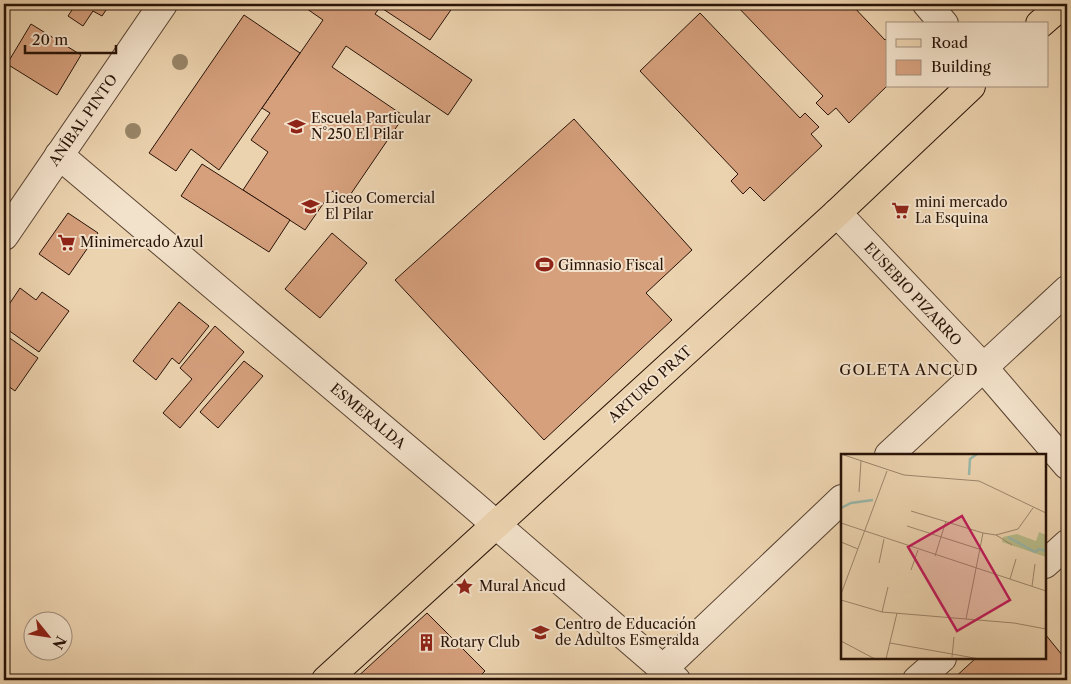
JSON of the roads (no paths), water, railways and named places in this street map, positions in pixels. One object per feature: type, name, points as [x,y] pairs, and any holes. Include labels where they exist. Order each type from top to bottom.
[{"type":"main road","points":[[1042,22],[1063,4]]},
{"type":"main road","name":"ARTURO PRAT","points":[[326,680],[838,213],[969,88]]},
{"type":"street","name":"ANÍBAL PINTO","points":[[4,236],[58,154],[164,4]]},
{"type":"street","points":[[926,4],[942,22]]},
{"type":"street","name":"ESMERALDA","points":[[58,154],[496,524],[670,674]]},
{"type":"street","name":"EUSEBIO PIZARRO","points":[[838,213],[982,367],[1067,465]]},
{"type":"street","points":[[890,454],[1067,290]]},
{"type":"street","points":[[670,674],[841,500]]},
{"type":"street","points":[[1046,563],[1067,544]]},
{"type":"street","points":[[917,680],[941,659]]},
{"type":"place","name":"Escuela Particular N°250 El Pilar","points":[[297,126]]},
{"type":"place","name":"Liceo Comercial El Pilar","points":[[311,206]]},
{"type":"place","name":"mini mercado La Esquina","points":[[901,210]]},
{"type":"place","name":"Minimercado Azul","points":[[66,242]]},
{"type":"place","name":"Gimnasio Fiscal","points":[[544,265]]},
{"type":"place","name":"Mural Ancud","points":[[465,586]]},
{"type":"place","name":"Centro de Educación de Adultos Esmeralda","points":[[541,632]]},
{"type":"place","name":"Rotary Club","points":[[426,642]]},
{"type":"district","name":"GOLETA ANCUD","points":[[909,370]]}]
